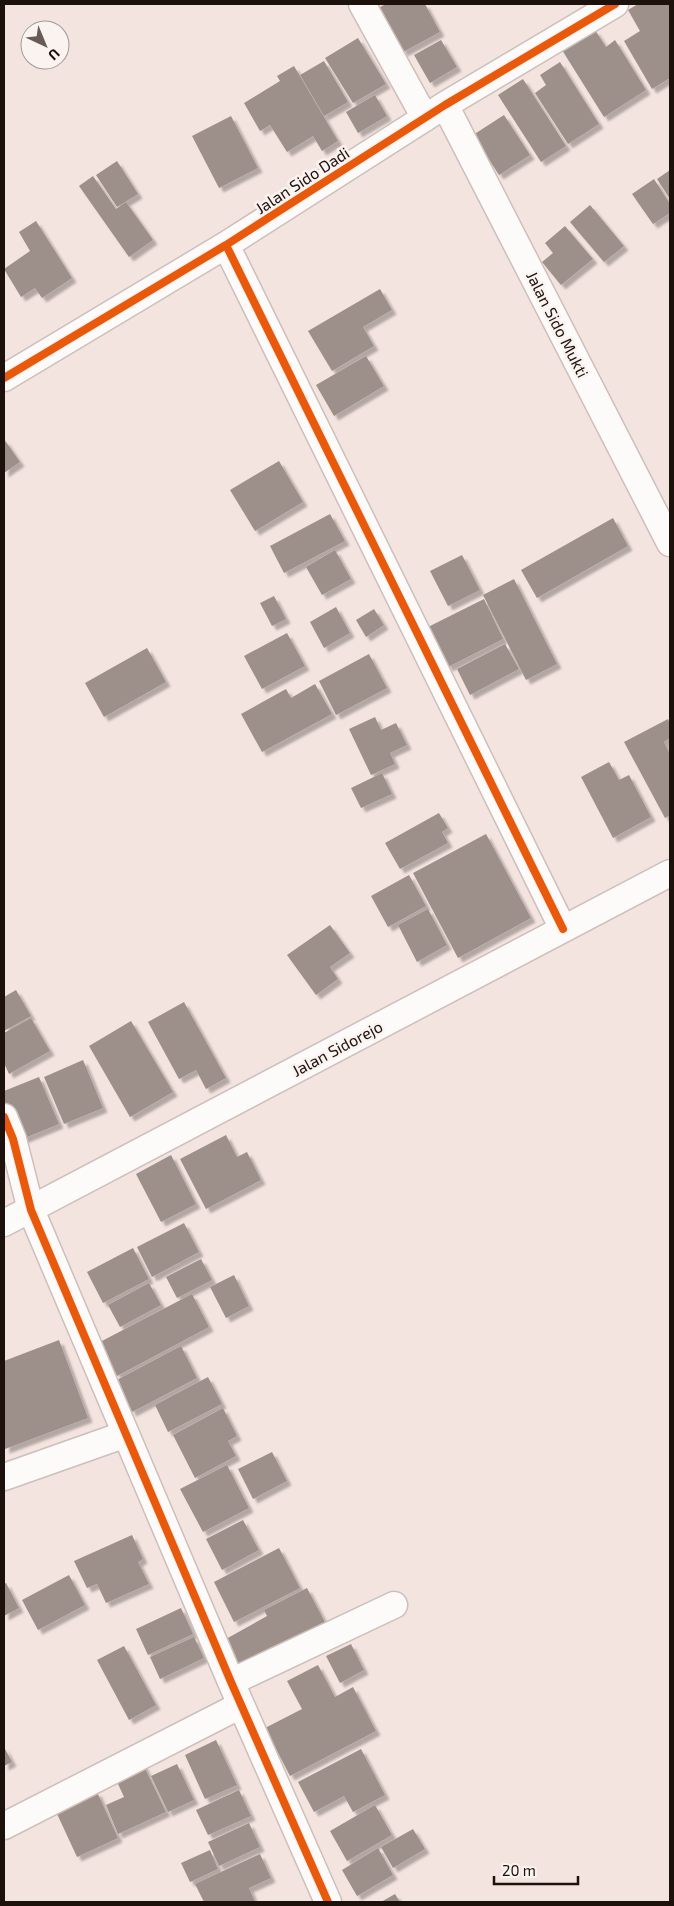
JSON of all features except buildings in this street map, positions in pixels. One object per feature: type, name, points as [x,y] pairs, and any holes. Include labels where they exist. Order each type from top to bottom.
[{"type":"street","name":"Jalan Sido Mukti","points":[[362,4],[435,111],[670,543]]},
{"type":"street","name":"Jalan Sido Dadi","points":[[4,378],[226,245],[435,111],[615,4]]},
{"type":"street","points":[[226,245],[562,929]]},
{"type":"street","name":"Jalan Sidorejo","points":[[4,1222],[31,1210],[670,873]]},
{"type":"street","points":[[4,1117],[13,1139],[31,1210],[236,1693],[328,1902]]},
{"type":"street","points":[[4,1477],[126,1434]]},
{"type":"street","points":[[4,1826],[394,1605]]},
{"type":"cycle path","points":[[4,378],[226,245],[445,105],[615,4]]},
{"type":"cycle path","points":[[226,245],[563,929]]},
{"type":"cycle path","points":[[4,1117],[13,1139],[31,1210],[231,1682],[328,1902]]}]
